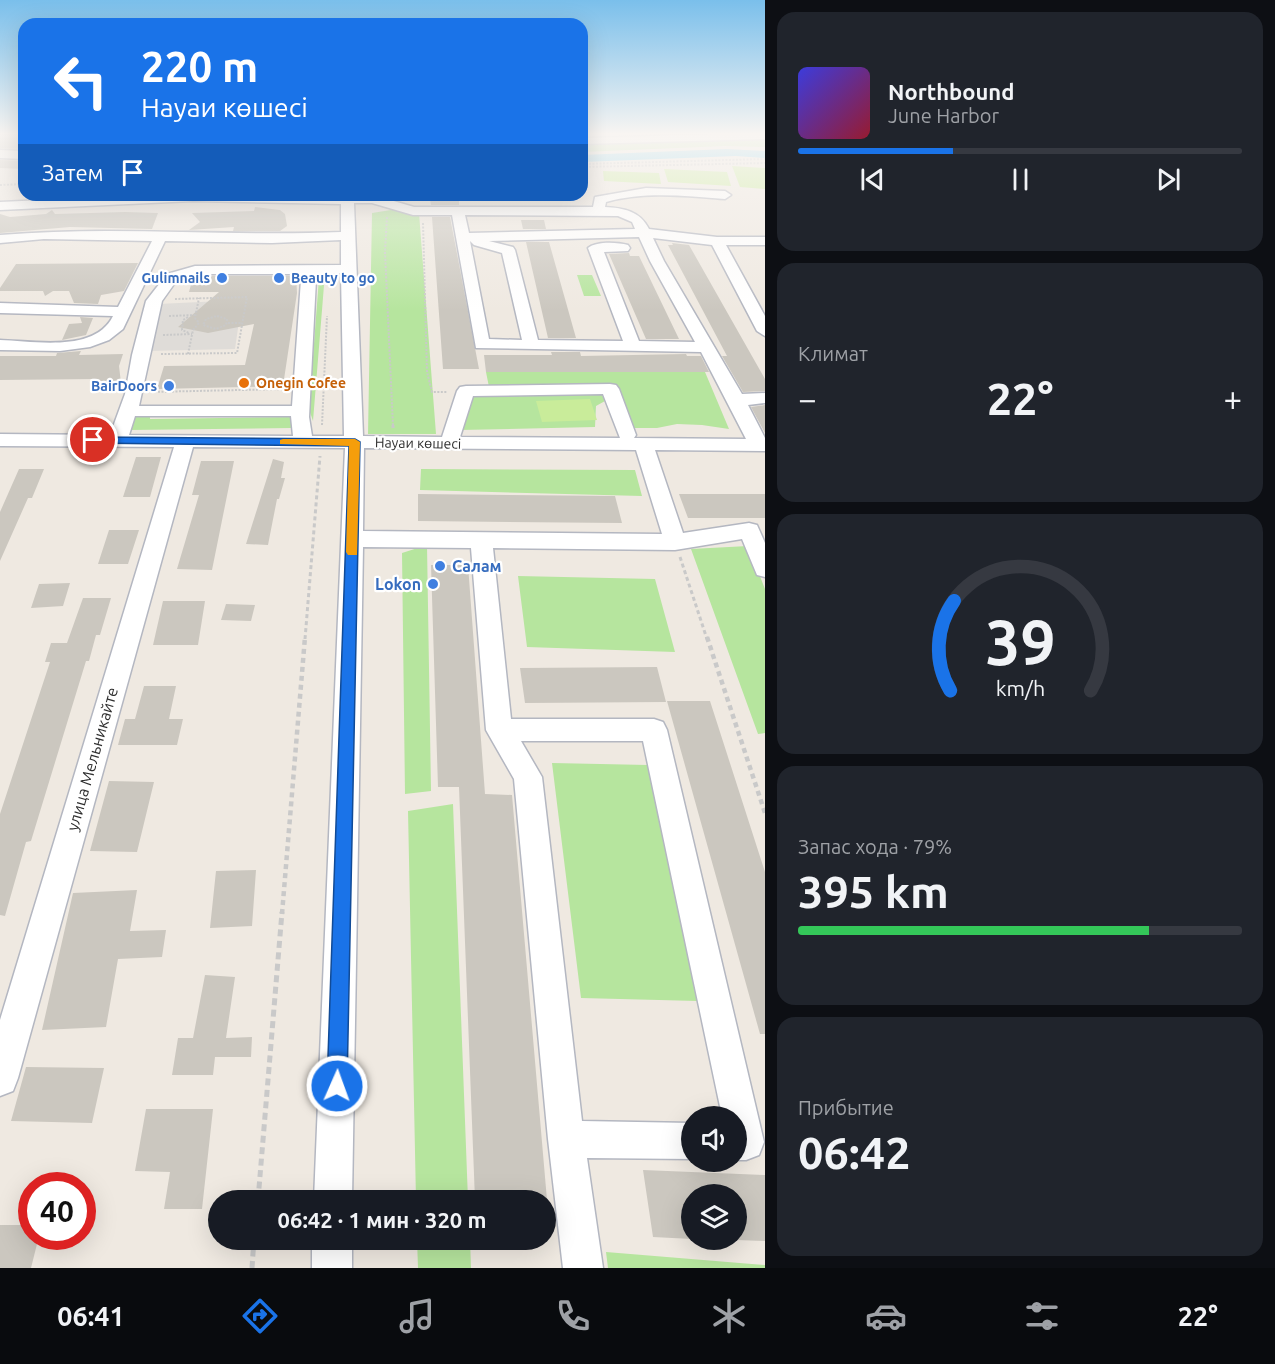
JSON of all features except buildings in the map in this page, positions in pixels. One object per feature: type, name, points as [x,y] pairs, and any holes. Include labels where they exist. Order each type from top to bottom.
[{"type":"street","points":[[602,211],[598,204],[600,200],[633,193],[725,195]]},
{"type":"street","points":[[0,206],[107,201]]},
{"type":"street","points":[[228,201],[308,210],[338,201]]},
{"type":"street","points":[[333,1190],[355,442],[352,430],[348,269],[351,201]]},
{"type":"street","points":[[376,201],[387,207],[414,211],[602,211],[631,215],[638,220],[762,445]]},
{"type":"street","points":[[387,207],[394,201]]},
{"type":"street","points":[[0,213],[183,205]]},
{"type":"street","points":[[306,237],[310,230],[308,210]]},
{"type":"street","points":[[458,211],[482,344],[706,347]]},
{"type":"street","points":[[462,237],[645,233],[717,241],[765,241]]},
{"type":"street","points":[[0,239],[44,235],[298,239],[348,234]]},
{"type":"street","points":[[0,345],[76,345],[104,338],[115,329],[161,236]]},
{"type":"street","points":[[462,237],[508,250],[531,344]]},
{"type":"street","points":[[717,241],[765,331]]},
{"type":"street","points":[[633,346],[595,248],[652,249]]},
{"type":"street","points":[[303,442],[300,411],[309,279],[304,274],[304,269]]},
{"type":"street","points":[[117,441],[134,394],[140,355],[156,299],[172,277],[195,270],[348,269]]},
{"type":"street","points":[[0,308],[124,312]]},
{"type":"street","points":[[449,443],[466,391],[609,389],[636,440],[675,542]]},
{"type":"street","points":[[736,400],[765,398]]},
{"type":"street","points":[[128,411],[300,411]]},
{"type":"street","name":"Науаи көшесі","points":[[0,440],[449,443],[636,440],[762,445]]},
{"type":"street","name":"улица Мельникайте","points":[[0,1078],[6,1037],[114,678],[161,532],[185,441]]},
{"type":"street","points":[[353,539],[675,542],[757,530],[765,569]]},
{"type":"street","points":[[481,540],[499,730],[528,777],[583,1268]]},
{"type":"street","points":[[499,730],[654,730],[738,1106]]},
{"type":"street","points":[[567,1138],[681,1141]]},
{"type":"street","points":[[332,1250],[332,1268]]},
{"type":"path","points":[[394,435],[385,252],[387,207],[423,221],[428,372],[432,392],[466,391]]},
{"type":"path","points":[[140,355],[237,353],[247,297],[156,299]]},
{"type":"path","points":[[199,298],[195,318],[205,327],[216,329],[228,323],[243,322]]},
{"type":"path","points":[[168,316],[196,315]]},
{"type":"path","points":[[190,316],[183,320],[182,330],[192,334]]},
{"type":"path","points":[[188,354],[192,334],[201,323],[209,317],[217,316],[227,319],[228,323]]},
{"type":"path","points":[[153,335],[192,334]]},
{"type":"path","points":[[159,364],[161,354]]},
{"type":"path","points":[[153,383],[151,392],[302,389]]},
{"type":"path","points":[[259,1190],[320,458]]},
{"type":"path","points":[[675,542],[765,813]]},
{"type":"path","points":[[252,1268],[253,1250]]},
{"type":"green space","points":[[397,209],[419,213],[436,434],[368,434],[372,213]]},
{"type":"green space","points":[[325,273],[313,421],[309,409],[319,278]]},
{"type":"green space","points":[[577,275],[592,275],[601,296],[584,296]]},
{"type":"green space","points":[[486,372],[705,372],[729,429],[677,424],[657,428],[631,428],[613,388],[489,387]]},
{"type":"green space","points":[[601,393],[605,401],[596,406],[595,427],[460,430],[472,394]]},
{"type":"green space","points":[[590,399],[597,420],[542,422],[536,401]]},
{"type":"green space","points":[[133,415],[150,415],[150,419],[292,417],[291,428],[129,430]]},
{"type":"green space","points":[[421,469],[635,470],[642,496],[420,490]]},
{"type":"green space","points":[[427,545],[431,791],[405,794],[402,553]]},
{"type":"green space","points":[[748,546],[765,589],[765,733],[758,734],[691,549]]},
{"type":"green space","points":[[518,576],[655,579],[675,652],[527,647]]},
{"type":"green space","points":[[552,763],[648,765],[698,1001],[581,998]]},
{"type":"green space","points":[[453,804],[468,1190],[416,1190],[408,811]]},
{"type":"green space","points":[[417,1250],[470,1250],[471,1268],[418,1268]]},
{"type":"green space","points":[[606,1252],[765,1265],[765,1268],[608,1268]]},
{"type":"shaded area","points":[[242,300],[235,349],[147,351],[158,304]]},
{"type":"slow traffic","points":[[283,442],[355,442],[352,552]]},
{"type":"place","name":"Gulimnails","points":[[222,278]]},
{"type":"place","name":"Beauty to go","points":[[279,278]]},
{"type":"place","name":"Onegin Cofee","points":[[244,383]]},
{"type":"place","name":"BairDoors","points":[[169,386]]},
{"type":"place","name":"Салам","points":[[440,566]]},
{"type":"place","name":"Lokon","points":[[433,584]]},
{"type":"route","points":[[93,440],[355,442],[337,1086]]}]
